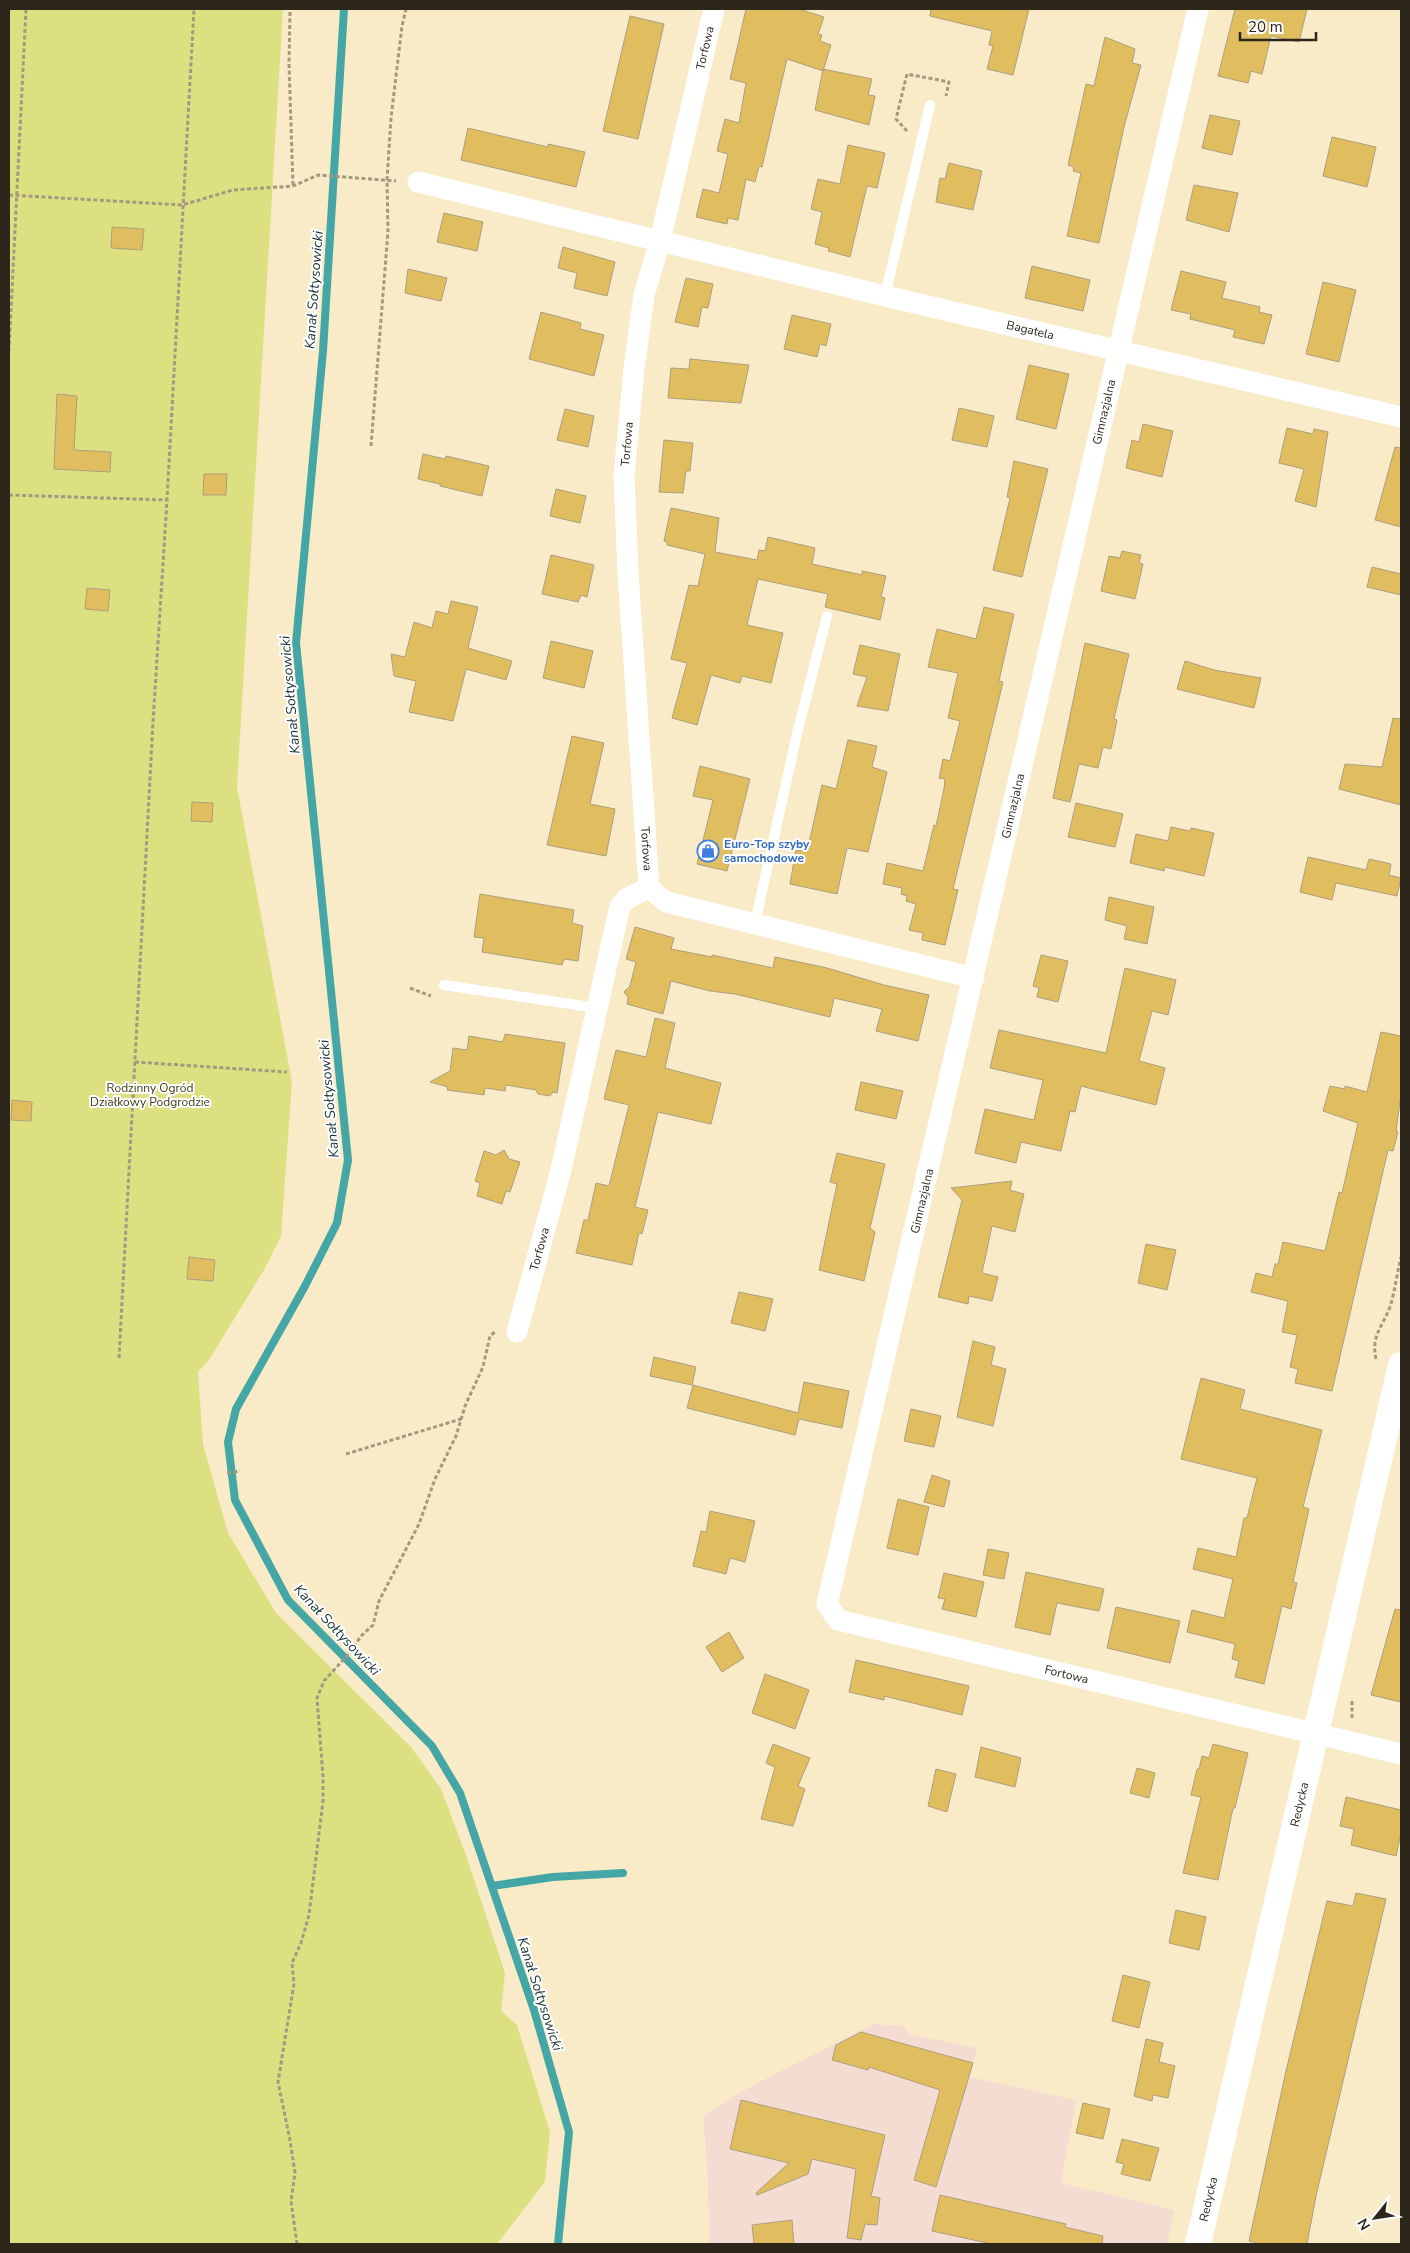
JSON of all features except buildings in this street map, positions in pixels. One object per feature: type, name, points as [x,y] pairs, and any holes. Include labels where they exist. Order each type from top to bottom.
[{"type":"street","name":"Torfowa","points":[[714,9],[660,241],[644,295],[634,369],[624,476],[628,573],[649,888],[666,902],[974,978]]},
{"type":"street","name":"Gimnazjalna","points":[[827,1604],[1198,9]]},
{"type":"street","name":"Bagatela","points":[[418,182],[1118,352],[1401,417]]},
{"type":"street","name":"Torfowa","points":[[517,1332],[560,1174],[620,906],[626,899],[649,888]]},
{"type":"street","name":"Redycka","points":[[1198,2244],[1401,1365]]},
{"type":"street","name":"Fortowa","points":[[827,1604],[838,1620],[1401,1754]]},
{"type":"lane","points":[[885,296],[930,105]]},
{"type":"lane","points":[[755,923],[797,734],[827,616]]},
{"type":"lane","points":[[444,985],[597,1008]]},
{"type":"path","points":[[9,351],[26,9]]},
{"type":"path","points":[[119,1358],[194,9]]},
{"type":"path","points":[[371,446],[388,231],[387,180],[391,118],[402,26],[406,9]]},
{"type":"path","points":[[290,12],[288,64],[293,186]]},
{"type":"path","points":[[896,119],[907,74],[949,82]]},
{"type":"path","points":[[9,195],[182,205],[232,190],[293,186],[318,175],[387,180]]},
{"type":"path","points":[[9,495],[167,500]]},
{"type":"path","points":[[135,1062],[288,1072]]},
{"type":"path","points":[[297,2244],[291,2201],[295,2173],[278,2082],[294,1984],[292,1963],[301,1943],[309,1915],[323,1801],[317,1698],[324,1681],[346,1657],[362,1635],[373,1625],[379,1600],[419,1524],[435,1479],[456,1436],[483,1367],[490,1336],[500,1329],[517,1332]]},
{"type":"path","points":[[346,1454],[462,1418]]},
{"type":"path","points":[[227,1473],[240,1471]]},
{"type":"shaded area","points":[[873,2024],[903,2026],[909,2034],[977,2048],[970,2077],[1076,2100],[1061,2183],[1174,2210],[1167,2244],[709,2244],[708,2180],[703,2116],[748,2088]]},
{"type":"green space","name":"Rodzinny Ogród Działkowy Podgrodzie","points":[[9,9],[283,9],[237,787],[292,1082],[281,1236],[264,1270],[209,1360],[198,1372],[203,1444],[228,1533],[276,1613],[411,1747],[441,1789],[466,1855],[505,1973],[501,2011],[517,2025],[550,2132],[545,2182],[497,2244],[9,2244]]},
{"type":"waterway","name":"Kanał Sołtysowicki","points":[[344,9],[323,351],[296,643],[348,1160],[337,1223],[305,1286],[236,1409],[228,1442],[235,1500],[288,1600],[432,1746],[460,1793],[534,2010],[569,2132],[558,2244]]},
{"type":"waterway","points":[[492,1886],[553,1877],[623,1873]]},
{"type":"place","name":"Euro-Top szyby samochodowe","points":[[708,851]]}]
